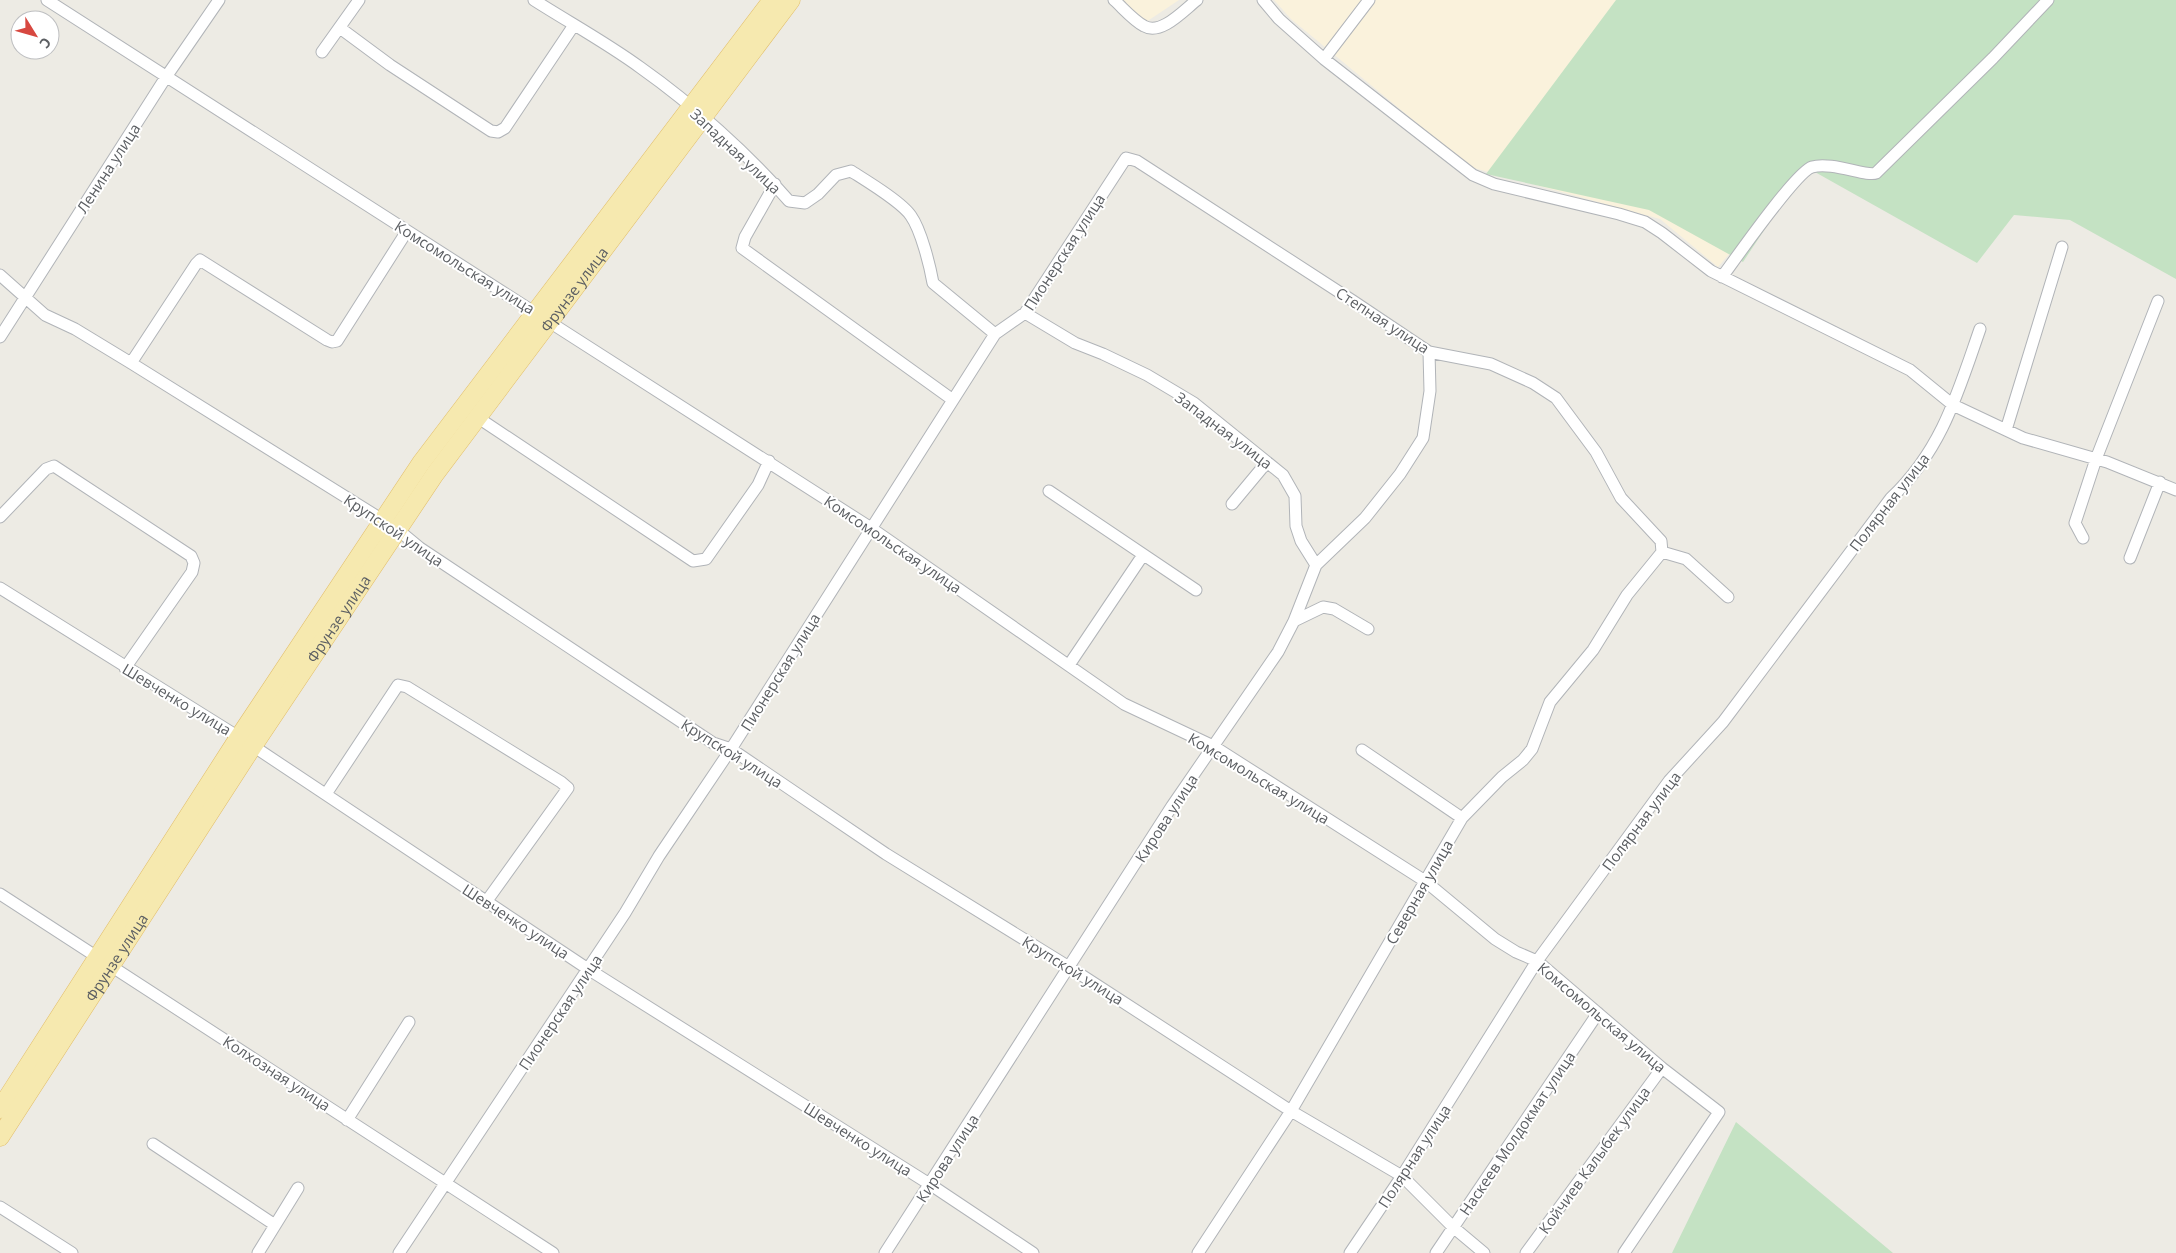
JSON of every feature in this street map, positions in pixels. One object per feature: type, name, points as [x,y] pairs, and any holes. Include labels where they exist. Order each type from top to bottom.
[{"type":"main road","points":[[696,113],[772,0]]},
{"type":"main road","points":[[696,113],[792,0]]},
{"type":"main road","name":"Фрунзе улица","points":[[0,1137],[105,961],[389,524],[421,464],[543,316],[696,113]]},
{"type":"main road","name":"Фрунзе улица","points":[[389,524],[477,417],[543,316]]},
{"type":"main road","name":"Фрунзе улица","points":[[0,1109],[105,961]]},
{"type":"street","name":"Комсомольская улица","points":[[47,0],[407,232],[543,316],[769,461],[871,528],[1124,704],[1213,746],[1425,881],[1495,939],[1516,952],[1537,960],[1662,1068],[1719,1112],[1624,1253]]},
{"type":"street","name":"Ленина улица","points":[[0,337],[166,77],[219,0]]},
{"type":"street","points":[[322,52],[359,0]]},
{"type":"street","name":"Западная улица","points":[[534,0],[641,68],[696,113],[790,201],[805,203],[818,194],[836,175],[851,171],[880,190],[911,215],[930,266],[933,283],[995,334]]},
{"type":"street","points":[[1114,0],[1143,26],[1153,30],[1162,27],[1197,0]]},
{"type":"street","points":[[1263,0],[1278,19],[1324,59],[1473,175],[1494,184],[1645,222],[1662,232],[1711,271],[1910,370],[1954,405],[2023,438],[2096,459],[2160,482],[2176,490]]},
{"type":"street","points":[[1324,59],[1369,0]]},
{"type":"street","points":[[1722,277],[1788,190],[1805,172],[1812,167],[1831,166],[1854,169],[1866,174],[1876,173],[1993,58],[2048,0]]},
{"type":"street","points":[[340,28],[390,65],[491,131],[498,132],[505,128],[574,25]]},
{"type":"street","name":"Пионерская улица","points":[[399,1253],[625,913],[659,856],[731,748],[995,334],[1025,314],[1120,166],[1126,158],[1137,161]]},
{"type":"street","name":"Степная улица","points":[[1137,161],[1354,301],[1428,352],[1491,364],[1533,383],[1556,398],[1596,452],[1620,498],[1661,542],[1662,552]]},
{"type":"street","points":[[774,184],[745,237],[742,248],[953,400]]},
{"type":"street","points":[[131,362],[200,260],[327,340],[337,341],[407,232]]},
{"type":"street","points":[[2006,430],[2062,247]]},
{"type":"street","name":"Крупской улица","points":[[0,275],[46,315],[76,329],[131,362],[389,524],[420,548],[713,743],[731,748],[886,854],[1069,967],[1291,1111],[1402,1176],[1453,1227],[1484,1253]]},
{"type":"street","points":[[2083,538],[2075,523],[2096,459],[2158,301]]},
{"type":"street","name":"Западная улица","points":[[1025,314],[1075,343],[1104,354],[1138,371],[1194,403],[1283,475],[1295,496],[1296,526],[1301,541],[1316,565]]},
{"type":"street","name":"Полярная улица","points":[[1350,1253],[1402,1176],[1537,960],[1669,781],[1723,722],[1891,498],[1905,484],[1936,442],[1954,405],[1980,329]]},
{"type":"street","name":"Кирова улица","points":[[885,1253],[931,1185],[1172,806],[1278,652],[1294,621],[1316,565],[1365,518],[1400,474],[1423,438],[1430,391],[1428,352]]},
{"type":"street","points":[[477,417],[693,561],[706,559],[758,485],[769,461]]},
{"type":"street","points":[[1232,504],[1267,462]]},
{"type":"street","points":[[0,517],[46,469],[54,466],[191,556],[194,563],[192,572],[125,668]]},
{"type":"street","points":[[2130,558],[2160,482]]},
{"type":"street","points":[[1049,491],[1196,590]]},
{"type":"street","points":[[1662,552],[1686,560],[1728,597]]},
{"type":"street","name":"Северная улица","points":[[1198,1253],[1291,1111],[1462,818],[1502,777],[1523,760],[1532,749],[1550,702],[1593,650],[1627,595],[1662,552]]},
{"type":"street","points":[[1069,665],[1143,555]]},
{"type":"street","name":"Шевченко улица","points":[[0,588],[246,742],[588,969],[931,1185],[1033,1253]]},
{"type":"street","points":[[1294,621],[1323,607],[1334,609],[1368,629]]},
{"type":"street","points":[[326,794],[398,685],[407,687],[561,782],[568,788],[486,902]]},
{"type":"street","points":[[1362,750],[1462,818]]},
{"type":"street","name":"Колхозная улица","points":[[0,894],[553,1253]]},
{"type":"street","name":"Наскеев Молдокмат улица","points":[[1436,1253],[1598,1013]]},
{"type":"street","points":[[347,1120],[409,1022]]},
{"type":"street","name":"Койчиев Калыбек улица","points":[[1526,1253],[1662,1068]]},
{"type":"street","points":[[153,1144],[275,1225]]},
{"type":"street","points":[[258,1253],[298,1188]]},
{"type":"street","points":[[0,1207],[72,1253]]},
{"type":"shaded area","points":[[1122,0],[1179,0],[1146,22]]},
{"type":"shaded area","points":[[1274,0],[1774,0],[1869,92],[1718,267],[1660,219],[1470,167],[1291,19]]},
{"type":"green space","points":[[1616,0],[2176,0],[2176,279],[2070,220],[2014,215],[1977,263],[1806,167],[1743,262],[1649,210],[1486,174]]},
{"type":"green space","points":[[1736,1122],[1893,1253],[1672,1253]]}]
